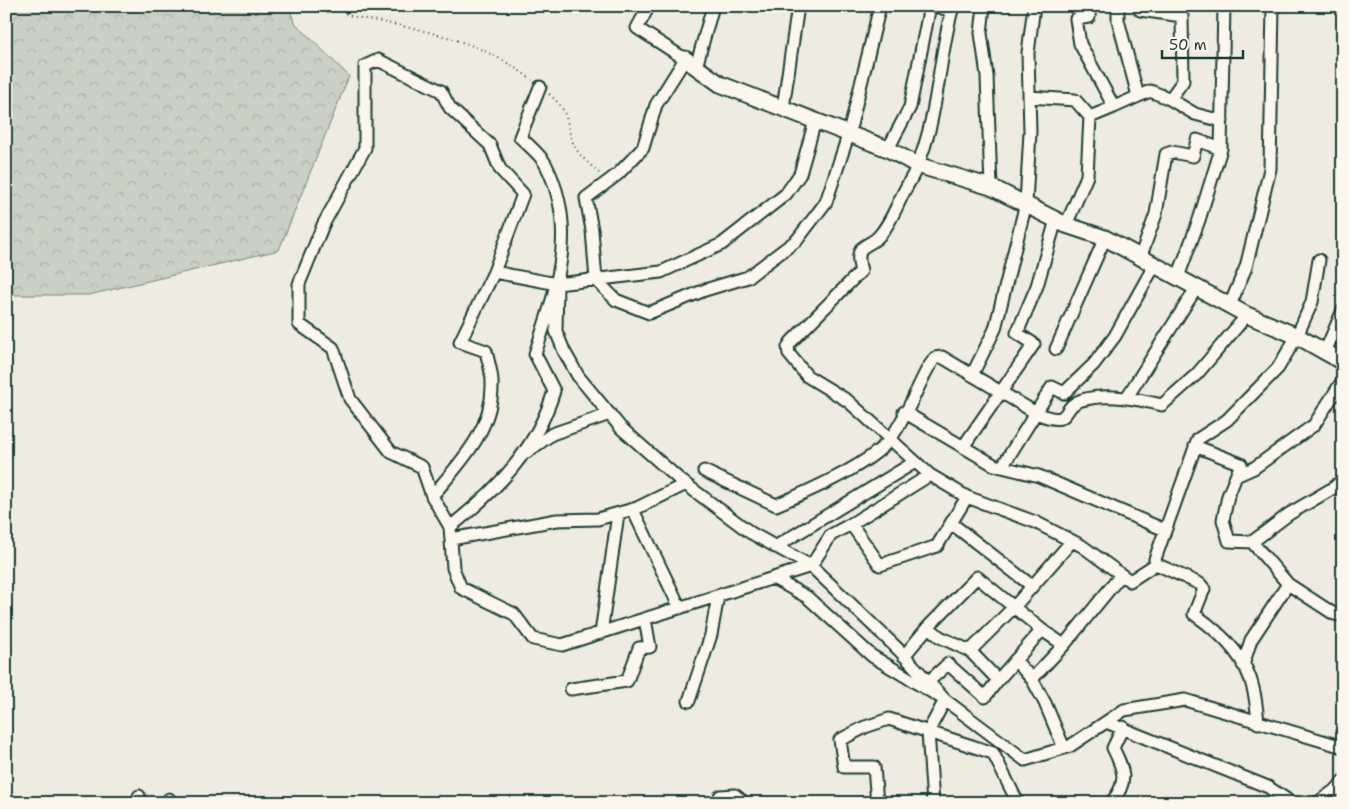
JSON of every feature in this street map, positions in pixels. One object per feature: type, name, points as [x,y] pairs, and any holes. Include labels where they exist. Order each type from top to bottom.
[{"type":"street","points":[[649,6],[638,28],[720,84],[888,148],[917,165],[991,187],[1026,203],[1061,223],[1105,238],[1247,315],[1297,336],[1343,362]]},
{"type":"street","points":[[713,6],[691,63],[656,105],[643,148],[608,182],[586,198],[592,230],[596,280],[616,300],[649,313],[705,290],[748,277],[797,240],[826,202],[849,133],[880,6]]},
{"type":"street","points":[[783,108],[798,6]]},
{"type":"street","points":[[888,148],[910,106],[930,6]]},
{"type":"street","points":[[936,6],[953,9],[930,126],[917,165],[898,200],[890,221],[877,238],[861,250],[858,260],[861,271],[788,347],[789,354],[808,376],[848,401],[930,476],[967,497],[1035,522],[1072,541],[1130,581],[1156,564]]},
{"type":"street","points":[[984,6],[981,33],[987,76],[991,187]]},
{"type":"street","points":[[972,374],[995,329],[1026,203],[1030,132],[1028,53],[1034,6]]},
{"type":"street","points":[[1090,6],[1089,17],[1076,19],[1080,44],[1114,106]]},
{"type":"street","points":[[1118,6],[1118,20],[1138,96]]},
{"type":"street","points":[[1141,6],[1140,10],[1182,16],[1183,81],[1170,99]]},
{"type":"street","points":[[1178,277],[1222,148],[1224,6]]},
{"type":"street","points":[[1230,305],[1246,267],[1270,169],[1272,6]]},
{"type":"street","points":[[432,496],[463,459],[487,422],[492,382],[486,352],[460,342],[494,272],[523,194],[500,168],[490,146],[450,108],[441,90],[378,60],[365,66],[365,148],[323,225],[299,284],[299,324],[333,348],[350,399],[391,452],[422,467],[432,496],[451,533],[453,568],[461,588],[514,614],[533,639],[562,645],[811,566],[830,535],[930,476]]},
{"type":"street","points":[[540,86],[520,137],[546,163],[562,212],[564,235],[557,284],[556,331],[564,351],[578,376],[621,428],[686,484],[752,533],[811,566],[904,656],[945,700]]},
{"type":"street","points":[[1090,117],[1150,91],[1170,99],[1195,114],[1222,121]]},
{"type":"street","points":[[963,447],[1034,344],[1017,333],[1061,223],[1087,176],[1090,117],[1075,100],[1029,97]]},
{"type":"street","points":[[494,272],[557,284],[596,280],[660,272],[722,244],[786,194],[800,174],[815,121]]},
{"type":"street","points":[[1140,258],[1156,214],[1166,154],[1172,152],[1193,156],[1197,140],[1222,148]]},
{"type":"street","points":[[1056,349],[1105,238]]},
{"type":"street","points":[[1156,564],[1155,559],[1198,439],[1227,420],[1278,368],[1297,336],[1312,302],[1319,260]]},
{"type":"street","points":[[1002,467],[1052,387],[1064,393],[1094,364],[1115,336],[1154,266]]},
{"type":"street","points":[[451,533],[486,498],[523,455],[549,409],[554,391],[535,354],[557,284]]},
{"type":"street","points":[[1127,397],[1197,287]]},
{"type":"street","points":[[1325,352],[1343,310]]},
{"type":"street","points":[[704,471],[776,505],[863,461],[889,440],[935,358],[942,357],[1036,413],[1052,419],[1062,418],[1080,400],[1127,397],[1162,405],[1197,374],[1247,315]]},
{"type":"street","points":[[1236,476],[1254,468],[1314,425],[1343,380]]},
{"type":"street","points":[[904,412],[994,465],[1039,476],[1165,530]]},
{"type":"street","points":[[523,455],[552,434],[610,414]]},
{"type":"street","points":[[1195,446],[1241,464],[1228,496],[1223,520],[1229,541],[1252,542],[1289,514],[1335,487],[1343,479]]},
{"type":"street","points":[[775,547],[915,462]]},
{"type":"street","points":[[451,533],[557,520],[598,519],[633,510],[686,484]]},
{"type":"street","points":[[851,524],[880,564],[937,546],[967,497]]},
{"type":"street","points":[[633,510],[680,608]]},
{"type":"street","points":[[601,633],[618,514]]},
{"type":"street","points":[[951,523],[1032,586]]},
{"type":"street","points":[[970,651],[1014,607],[1072,541]]},
{"type":"street","points":[[1252,542],[1288,584],[1334,614],[1343,616]]},
{"type":"street","points":[[1156,564],[1200,584],[1204,589],[1194,614],[1214,627],[1236,652],[1253,686],[1258,723]]},
{"type":"street","points":[[1032,679],[1064,644],[1121,575]]},
{"type":"street","points":[[904,656],[928,627],[978,577],[1042,630],[1064,644]]},
{"type":"street","points":[[773,578],[807,597],[872,656],[945,700],[1025,760],[1064,748],[1124,710],[1185,700],[1343,748]]},
{"type":"street","points":[[1243,665],[1250,640],[1288,584]]},
{"type":"street","points":[[688,701],[711,635],[718,596]]},
{"type":"street","points":[[571,689],[627,681],[639,648],[650,647],[644,619]]},
{"type":"street","points":[[928,627],[940,637],[970,651],[998,680]]},
{"type":"street","points":[[928,682],[948,664],[985,697],[1042,630]]},
{"type":"street","points":[[1015,660],[1032,679],[1045,703],[1064,748]]},
{"type":"street","points":[[934,803],[928,732],[945,700]]},
{"type":"street","points":[[877,803],[874,767],[844,768],[840,740],[865,727],[888,719],[993,753],[1018,803]]},
{"type":"street","points":[[1106,722],[1123,727],[1268,787],[1292,803]]},
{"type":"street","points":[[1111,803],[1123,783],[1123,767],[1113,748],[1123,727]]},
{"type":"street","points":[[1317,803],[1338,788],[1343,781]]},
{"type":"street","points":[[722,803],[720,796],[734,795],[745,803]]},
{"type":"path","points":[[340,6],[347,15],[447,35],[479,47],[512,64],[561,104],[568,121],[574,146],[608,182]]},
{"type":"green space","points":[[6,6],[289,6],[294,22],[349,76],[279,250],[89,295],[6,295]]}]
